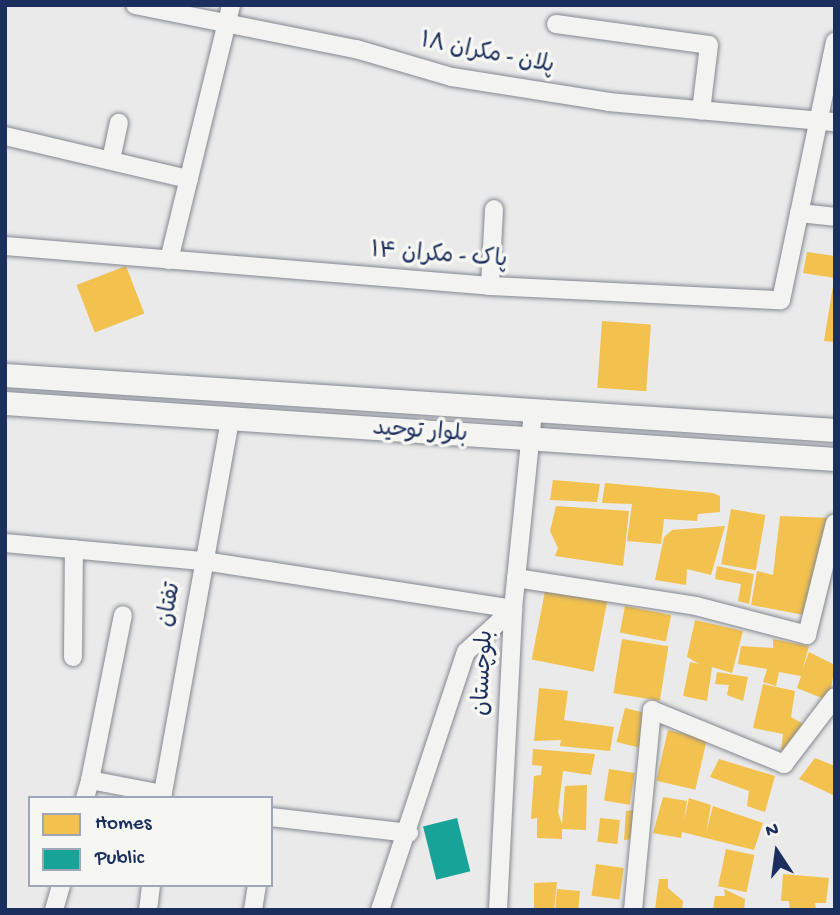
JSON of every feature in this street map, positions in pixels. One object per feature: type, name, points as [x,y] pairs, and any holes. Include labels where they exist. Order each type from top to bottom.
[{"type":"main road","name":"بلوار توحید","points":[[5,375],[533,413],[835,430]]},
{"type":"main road","name":"بلوار توحید","points":[[5,403],[230,421],[835,459]]},
{"type":"street","name":"پلان - مکران ۱۸","points":[[135,5],[356,49],[452,77],[609,102],[827,122]]},
{"type":"street","points":[[169,260],[231,5]]},
{"type":"street","points":[[556,24],[709,46],[701,111]]},
{"type":"street","points":[[835,42],[827,122],[799,213],[835,217]]},
{"type":"street","points":[[111,160],[119,123]]},
{"type":"street","points":[[5,135],[189,179]]},
{"type":"street","points":[[490,286],[494,209]]},
{"type":"street","name":"پاک - مکران ۱۴","points":[[5,246],[490,286],[781,300],[799,213]]},
{"type":"street","name":"بلوچستان","points":[[498,910],[513,609],[533,413]]},
{"type":"street","name":"تفتان","points":[[163,796],[230,421]]},
{"type":"street","points":[[516,579],[696,606],[807,635],[835,523]]},
{"type":"street","points":[[5,543],[204,561],[513,609]]},
{"type":"street","points":[[73,657],[74,549]]},
{"type":"street","points":[[380,910],[408,833],[466,652],[513,609]]},
{"type":"street","points":[[123,615],[88,789],[163,796]]},
{"type":"street","points":[[633,910],[652,710],[784,764],[835,697]]},
{"type":"street","points":[[273,817],[408,833]]},
{"type":"street","points":[[54,910],[60,887]]},
{"type":"street","points":[[148,910],[151,887]]},
{"type":"street","points":[[253,910],[257,887]]},
{"type":"building: Homes","points":[[807,252],[835,256],[835,278],[803,273]]},
{"type":"building: Homes","points":[[126,266],[144,314],[95,333],[77,285]]},
{"type":"building: Homes","points":[[835,286],[835,342],[824,341]]},
{"type":"building: Homes","points":[[602,321],[651,324],[646,391],[597,388]]},
{"type":"building: Homes","points":[[553,480],[600,484],[597,502],[550,500]]},
{"type":"building: Homes","points":[[605,483],[713,493],[720,496],[720,512],[698,514],[697,521],[664,519],[661,544],[627,541],[632,504],[602,503]]},
{"type":"building: Homes","points":[[556,506],[629,511],[623,566],[555,556],[558,548],[550,531]]},
{"type":"building: Homes","points":[[731,509],[765,515],[756,570],[721,564]]},
{"type":"building: Homes","points":[[780,516],[832,518],[809,616],[751,605],[757,571],[773,575]]},
{"type":"building: Homes","points":[[725,526],[711,575],[687,569],[686,585],[655,580],[664,537],[672,530]]},
{"type":"building: Homes","points":[[717,566],[754,574],[749,604],[738,601],[741,584],[715,579]]},
{"type":"building: Homes","points":[[546,586],[608,598],[594,672],[532,660]]},
{"type":"building: Homes","points":[[625,606],[671,615],[666,641],[620,633]]},
{"type":"building: Homes","points":[[695,620],[743,631],[732,673],[712,667],[707,701],[683,696],[690,662],[699,664],[687,657]]},
{"type":"building: Homes","points":[[622,639],[668,646],[660,701],[613,693]]},
{"type":"building: Homes","points":[[773,639],[809,646],[802,671],[809,652],[835,665],[829,701],[797,688],[801,676],[779,672],[776,686],[763,682],[767,669],[738,664],[741,646],[773,648]]},
{"type":"building: Homes","points":[[717,672],[748,677],[743,701],[727,695],[729,685],[715,684]]},
{"type":"building: Homes","points":[[763,684],[795,691],[791,717],[805,725],[795,753],[781,750],[783,734],[753,728]]},
{"type":"building: Homes","points":[[539,688],[568,691],[564,720],[614,727],[610,751],[560,746],[561,740],[534,741]]},
{"type":"building: Homes","points":[[625,708],[653,715],[645,749],[617,742]]},
{"type":"building: Homes","points":[[668,730],[707,739],[695,790],[656,781]]},
{"type":"building: Homes","points":[[533,749],[595,754],[591,775],[563,771],[558,812],[562,824],[565,786],[587,785],[586,830],[562,829],[562,839],[537,838],[537,818],[531,819],[534,776],[541,775],[542,766],[532,765]]},
{"type":"building: Homes","points":[[815,758],[835,766],[835,796],[799,779]]},
{"type":"building: Homes","points":[[719,759],[775,776],[765,812],[747,806],[749,791],[710,777]]},
{"type":"building: Homes","points":[[609,769],[635,773],[630,805],[604,801]]},
{"type":"building: Homes","points":[[663,797],[687,801],[684,821],[689,798],[711,805],[706,833],[713,806],[763,823],[754,850],[682,832],[681,838],[653,833]]},
{"type":"building: Homes","points":[[641,809],[637,839],[624,840],[626,811]]},
{"type":"building: Homes","points":[[600,818],[620,820],[617,844],[597,842]]},
{"type":"building: Homes","points":[[726,849],[754,855],[746,892],[718,886]]},
{"type":"building: Homes","points":[[596,864],[624,868],[619,900],[592,896]]},
{"type":"building: Homes","points":[[783,874],[829,878],[826,903],[815,903],[816,910],[790,910],[789,901],[781,901]]},
{"type":"building: Homes","points":[[659,879],[668,879],[668,888],[683,901],[682,910],[655,910]]},
{"type":"building: Homes","points":[[557,882],[554,910],[534,910],[534,883]]},
{"type":"building: Homes","points":[[557,889],[580,891],[578,910],[555,910]]},
{"type":"building: Homes","points":[[724,889],[745,899],[744,910],[713,910],[715,896],[725,896]]},
{"type":"building: Public","points":[[457,818],[470,871],[436,880],[423,826]]}]
